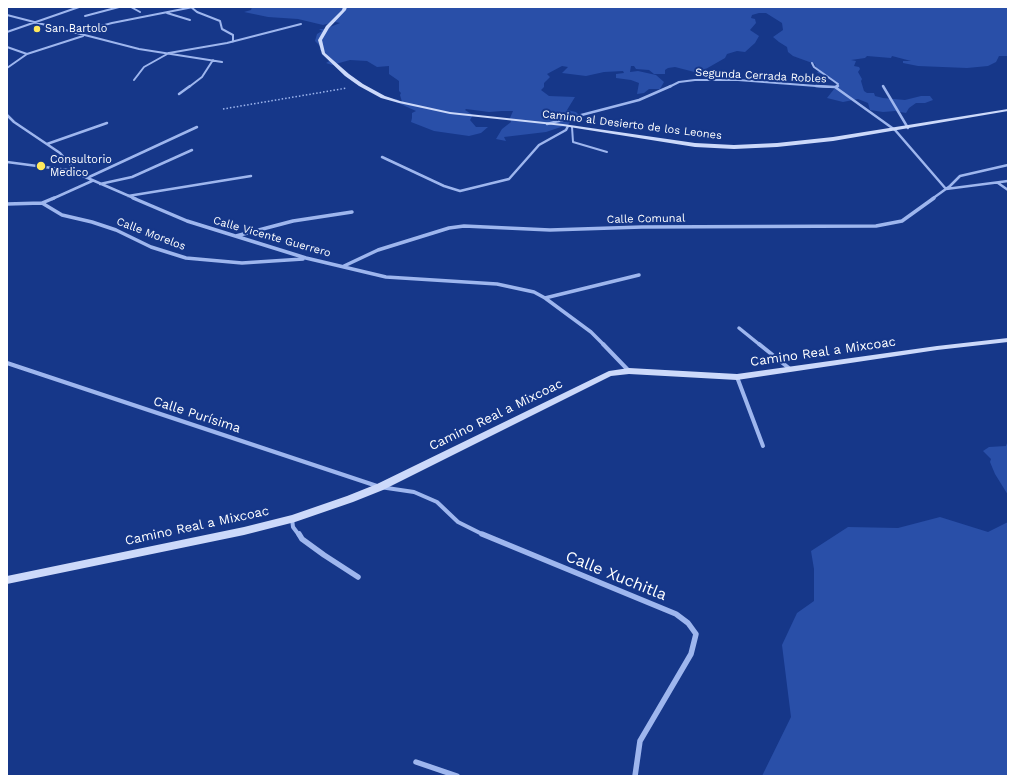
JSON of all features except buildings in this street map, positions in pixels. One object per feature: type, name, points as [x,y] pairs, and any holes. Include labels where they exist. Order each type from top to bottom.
[{"type":"main road","name":"Camino al Desierto de los Leones","points":[[345,7],[344,10],[327,27],[320,40],[323,53],[361,86],[383,97],[437,110],[570,126],[695,145],[734,147],[777,145],[895,130],[1008,110]]},
{"type":"main road","name":"Camino Real a Mixcoac","points":[[7,580],[244,531],[292,519],[380,487],[609,374],[629,371],[737,377],[937,348],[1008,340]]},
{"type":"street","points":[[7,32],[34,21],[79,7]]},
{"type":"street","points":[[85,16],[119,7]]},
{"type":"street","points":[[131,7],[140,12]]},
{"type":"street","points":[[75,33],[112,22],[167,13],[192,7],[197,12],[220,21],[222,29],[233,34],[233,42]]},
{"type":"street","points":[[167,13],[190,20]]},
{"type":"street","points":[[7,15],[34,21],[83,36],[139,49],[222,62]]},
{"type":"street","points":[[134,80],[144,67],[169,53],[195,50],[233,42],[301,24]]},
{"type":"street","points":[[7,68],[27,54],[83,36]]},
{"type":"street","points":[[7,47],[27,54]]},
{"type":"street","points":[[179,94],[202,77],[213,60]]},
{"type":"street","name":"Segunda Cerrada Robles","points":[[547,124],[638,100],[679,82],[695,80],[738,80],[834,87],[838,86],[838,84],[814,67],[812,63]]},
{"type":"street","points":[[883,86],[908,128]]},
{"type":"street","points":[[834,87],[895,130],[946,189],[960,176],[1008,165]]},
{"type":"street","name":"Calle Vicente Guerrero","points":[[7,115],[14,122],[60,153],[76,171],[92,181],[186,222],[306,258],[386,276],[497,284],[520,288],[545,298],[591,332],[629,371]]},
{"type":"street","points":[[47,144],[107,123]]},
{"type":"street","points":[[382,157],[444,186],[460,191],[509,179],[539,145],[566,130],[570,126]]},
{"type":"street","points":[[87,178],[197,127]]},
{"type":"street","points":[[100,184],[132,177],[192,150]]},
{"type":"street","points":[[7,162],[76,171]]},
{"type":"street","points":[[127,196],[251,176]]},
{"type":"street","points":[[7,204],[42,203],[92,181]]},
{"type":"street","name":"Calle Comunal","points":[[344,267],[378,250],[449,228],[464,226],[550,230],[642,227],[876,226],[902,221],[946,189],[1008,181]]},
{"type":"street","points":[[997,183],[1008,190]]},
{"type":"street","name":"Calle Morelos","points":[[42,203],[62,215],[92,222],[116,230],[151,247],[186,258],[242,263],[306,258]]},
{"type":"street","points":[[235,236],[293,221],[352,212]]},
{"type":"street","points":[[545,298],[639,275]]},
{"type":"street","points":[[739,328],[791,370]]},
{"type":"street","name":"Calle Purísima","points":[[7,363],[380,487]]},
{"type":"street","points":[[737,377],[763,446]]},
{"type":"street","name":"Calle Xuchitla","points":[[380,487],[414,492],[438,502],[458,522],[489,538],[676,614],[688,623],[696,634],[690,654],[640,741],[635,776]]},
{"type":"street","points":[[292,519],[293,527],[302,539],[358,577]]},
{"type":"street","points":[[416,762],[457,776]]},
{"type":"lane","points":[[570,126],[573,142],[607,152]]},
{"type":"path","points":[[223,109],[361,86]]},
{"type":"shaded area","points":[[252,7],[1008,7],[1008,56],[999,56],[996,62],[988,66],[967,68],[918,66],[903,63],[903,61],[911,61],[892,56],[891,58],[867,56],[865,58],[851,60],[856,61],[854,66],[859,67],[860,69],[858,72],[862,79],[861,81],[864,91],[867,93],[874,93],[875,96],[883,98],[905,100],[921,96],[930,96],[933,100],[925,103],[916,103],[909,108],[906,113],[870,110],[868,103],[858,99],[843,102],[827,98],[838,84],[822,74],[817,73],[819,71],[816,69],[815,64],[793,56],[788,52],[787,47],[773,37],[783,30],[782,23],[766,13],[759,13],[752,15],[751,18],[755,19],[756,23],[750,30],[759,36],[755,43],[745,52],[737,51],[727,54],[725,58],[704,70],[713,72],[716,75],[710,76],[675,67],[665,70],[665,74],[654,74],[649,70],[636,69],[634,66],[631,66],[630,72],[638,71],[656,75],[664,82],[660,89],[649,89],[644,93],[637,94],[639,83],[631,80],[616,78],[616,74],[624,73],[623,71],[604,72],[586,76],[562,73],[568,67],[562,66],[547,74],[550,77],[544,83],[544,87],[541,90],[549,96],[575,97],[567,110],[576,112],[580,116],[571,121],[567,126],[546,132],[504,137],[506,141],[496,139],[502,129],[511,122],[510,118],[513,111],[489,112],[466,109],[465,110],[473,115],[470,120],[476,127],[488,127],[481,133],[469,136],[434,131],[411,122],[412,113],[416,111],[396,102],[396,99],[402,102],[400,95],[401,93],[399,91],[399,81],[389,74],[389,66],[377,67],[367,61],[350,60],[332,65],[326,63],[331,60],[320,50],[321,47],[315,41],[317,34],[322,31],[319,29],[325,29],[340,23],[335,22],[323,25],[298,19],[268,17],[244,12],[251,10]]},
{"type":"shaded area","points":[[1008,440],[1008,495],[995,474],[990,462],[991,459],[983,451],[989,447],[1006,446]]},
{"type":"shaded area","points":[[940,517],[988,532],[1008,522],[1008,776],[762,776],[791,717],[782,645],[797,613],[814,601],[814,569],[811,551],[848,527],[898,528]]},
{"type":"place","name":"San Bartolo","points":[[37,29]]},
{"type":"place","name":"Consultorio Medico","points":[[41,166]]}]
